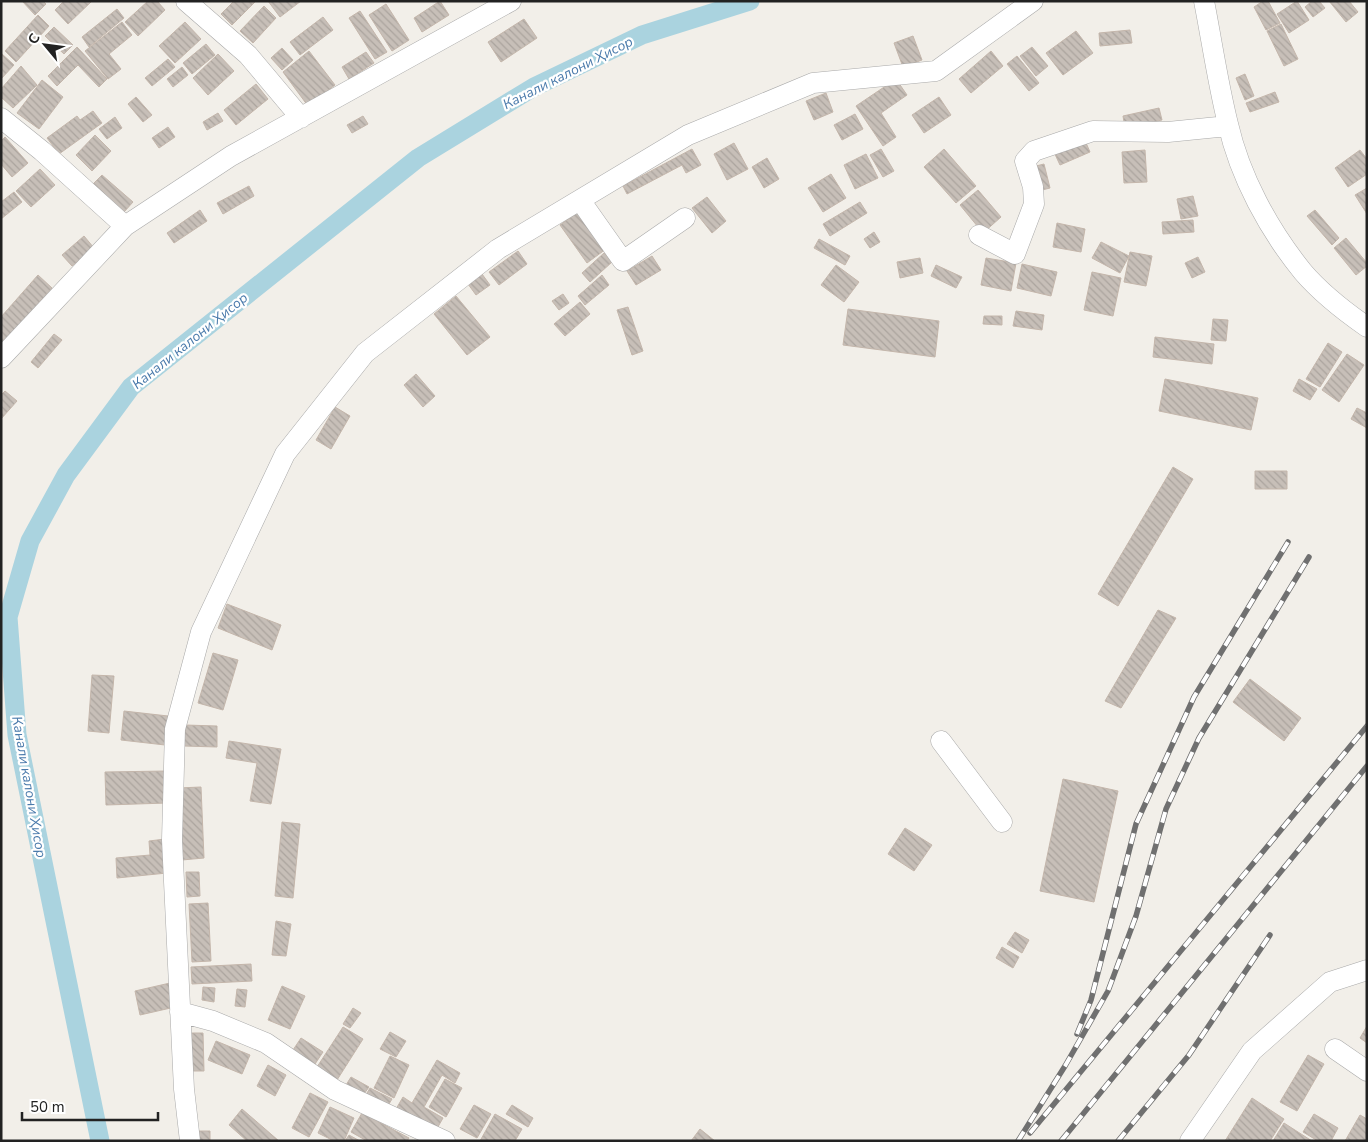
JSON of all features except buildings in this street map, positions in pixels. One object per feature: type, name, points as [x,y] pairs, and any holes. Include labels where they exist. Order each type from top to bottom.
[{"type":"street","points":[[186,1],[248,55],[300,118]]},
{"type":"street","points":[[190,1141],[184,1089],[172,840],[175,729],[202,632],[285,454],[364,353],[498,249],[688,135],[813,83],[936,71],[1033,1]]},
{"type":"street","points":[[1204,1],[1228,126],[1247,182],[1274,231],[1304,273],[1343,310],[1367,326]]},
{"type":"street","points":[[1,358],[125,226],[231,156],[503,3]]},
{"type":"street","points":[[1,118],[42,151],[125,226]]},
{"type":"street","points":[[979,234],[1014,254],[1034,204],[1033,187],[1024,161],[1034,151],[1093,131],[1168,132],[1228,126]]},
{"type":"street","points":[[580,200],[623,261],[685,218]]},
{"type":"street","points":[[941,741],[1002,822]]},
{"type":"street","points":[[1190,1141],[1252,1051],[1330,982],[1367,970]]},
{"type":"street","points":[[180,1012],[213,1021],[266,1043],[335,1090],[445,1141]]},
{"type":"street","points":[[1335,1049],[1367,1071]]},
{"type":"waterway","name":"Канали калони Ҳисор","points":[[100,1141],[17,735],[8,617],[30,541],[66,475],[131,387],[418,158],[534,87],[642,35],[750,1]]},
{"type":"railway","points":[[1077,1034],[1091,1000],[1136,824],[1194,697],[1288,542]]},
{"type":"railway","points":[[1018,1141],[1065,1066],[1108,991],[1136,916],[1166,809],[1199,738],[1309,557]]},
{"type":"railway","points":[[1030,1133],[1367,726]]},
{"type":"railway","points":[[1061,1141],[1367,766]]},
{"type":"railway","points":[[1118,1141],[1189,1055],[1270,935]]}]
